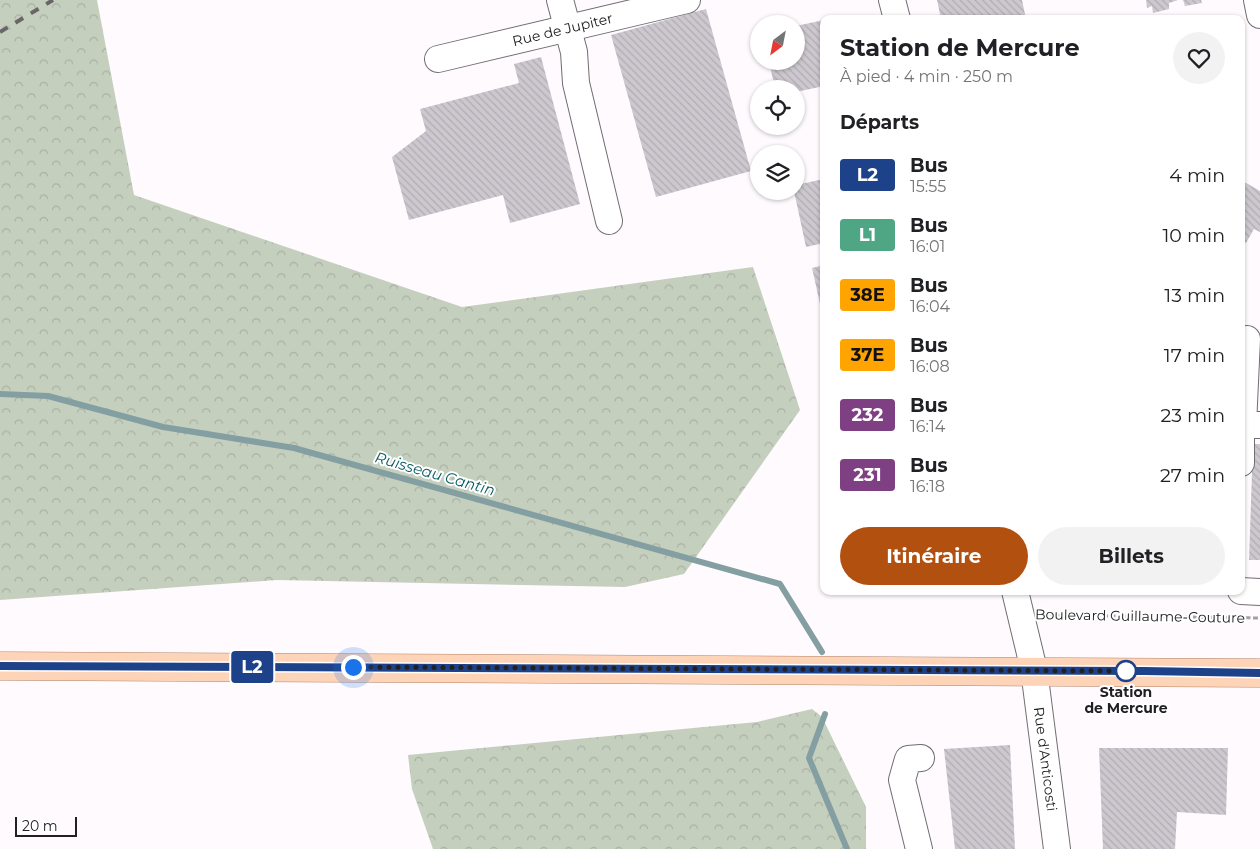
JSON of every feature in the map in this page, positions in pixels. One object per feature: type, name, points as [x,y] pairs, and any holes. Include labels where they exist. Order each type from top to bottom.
[{"type":"main road","points":[[0,666],[1034,670],[1260,673]]},
{"type":"street","points":[[560,0],[574,52],[576,83],[609,221]]},
{"type":"street","name":"Rue de Jupiter","points":[[438,59],[687,0]]},
{"type":"street","points":[[892,0],[896,15]]},
{"type":"street","points":[[1257,0],[1260,15]]},
{"type":"street","points":[[1245,441],[1248,425],[1247,339]]},
{"type":"street","points":[[1245,591],[1260,592]]},
{"type":"street","name":"Rue d'Anticosti","points":[[1018,603],[1034,670],[1057,849]]},
{"type":"street","points":[[919,849],[902,780],[908,759],[921,758]]},
{"type":"path","name":"Boulevard Guillaume-Couture","points":[[1018,603],[1260,618]]},
{"type":"green space","points":[[0,0],[97,0],[134,195],[462,307],[753,267],[800,410],[684,574],[625,587],[277,580],[0,600]]},
{"type":"green space","points":[[812,709],[822,717],[866,807],[866,849],[433,849],[412,789],[408,755],[757,722]]},
{"type":"building","points":[[937,0],[1022,0],[1025,15],[940,15]]},
{"type":"building","points":[[1146,0],[1178,0],[1169,3],[1169,9],[1153,13],[1152,6],[1147,8]]},
{"type":"building","points":[[1183,0],[1201,0],[1202,3],[1185,6]]},
{"type":"building","points":[[706,9],[750,171],[656,197],[611,35]]},
{"type":"building","points":[[820,21],[820,87],[805,90],[805,80],[773,80],[771,70],[805,70],[805,24]]},
{"type":"building","points":[[541,57],[580,204],[510,223],[503,195],[409,220],[392,157],[426,131],[420,109],[519,83],[514,64]]},
{"type":"building","points":[[820,180],[820,244],[806,247],[796,200],[805,200],[805,183]]},
{"type":"building","points":[[1245,182],[1260,191],[1260,232],[1254,229],[1246,243]]},
{"type":"building","points":[[820,266],[820,304],[812,268]]},
{"type":"building","points":[[1253,444],[1260,444],[1260,560],[1249,560]]},
{"type":"building","points":[[1010,745],[1015,849],[955,849],[944,749]]},
{"type":"building","points":[[1099,748],[1228,748],[1226,815],[1177,812],[1175,849],[1103,849]]},
{"type":"waterway","name":"Ruisseau Cantin","points":[[0,394],[48,396],[163,427],[294,448],[780,584],[822,652]]},
{"type":"waterway","name":"Ruisseau Cantin","points":[[825,714],[809,758],[847,849]]},
{"type":"railway","points":[[0,32],[53,0]]},
{"type":"bus line","name":"L2","points":[[0,666],[1260,673]]},
{"type":"place","name":"Station de Mercure","points":[[1126,671]]},
{"type":"route","points":[[353,667],[1126,671]]}]
